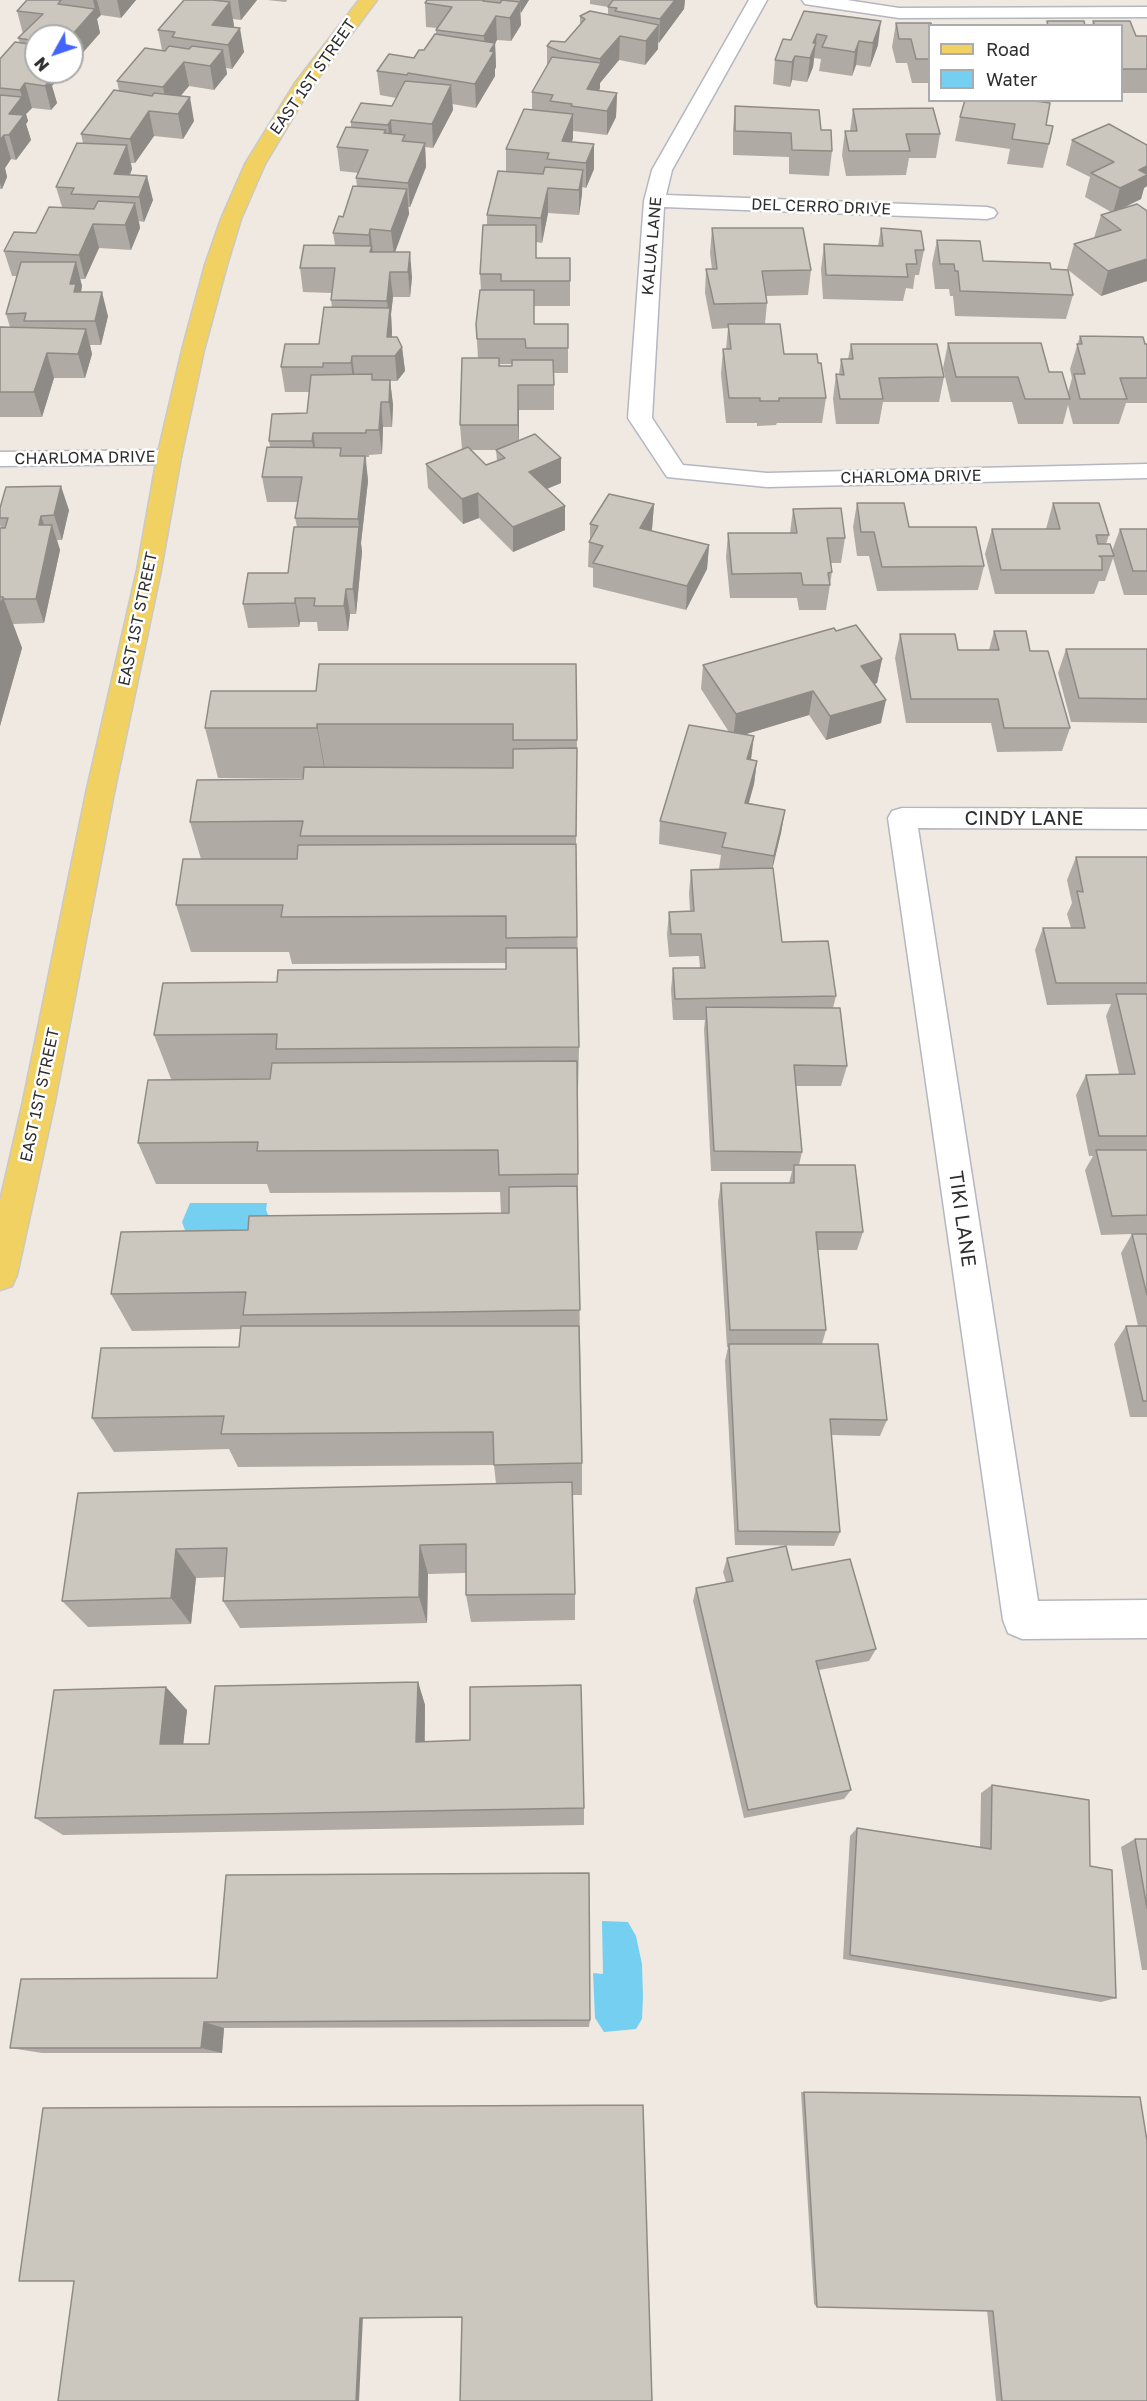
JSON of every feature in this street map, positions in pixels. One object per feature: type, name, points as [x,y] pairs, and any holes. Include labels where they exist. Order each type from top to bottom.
[{"type":"main road","name":"EAST 1ST STREET","points":[[0,1275],[39,1101],[100,793],[149,570],[169,457],[193,351],[231,219],[255,164],[277,126],[302,87],[368,0]]},
{"type":"street","name":"KALUA LANE","points":[[675,472],[640,418],[654,201],[662,170],[758,0]]},
{"type":"street","points":[[811,0],[899,13],[1147,12]]},
{"type":"street","name":"DEL CERRO DRIVE","points":[[654,201],[987,213]]},
{"type":"street","name":"CHARLOMA DRIVE","points":[[0,459],[169,457]]},
{"type":"street","name":"CHARLOMA DRIVE","points":[[675,472],[766,480],[1147,471]]},
{"type":"street","name":"CINDY LANE","points":[[902,818],[1147,819]]},
{"type":"street","name":"TIKI LANE","points":[[902,818],[1022,1620],[1147,1619]]},
{"type":"water","points":[[190,1203],[267,1203],[266,1210],[271,1221],[268,1229],[186,1233],[182,1222]]},
{"type":"water","points":[[602,1921],[628,1922],[636,1936],[642,1964],[643,1997],[642,2019],[636,2029],[604,2032],[595,2018],[593,1973],[603,1974]]},
{"type":"building","points":[[27,0],[61,0],[58,4],[95,9],[82,24],[33,24],[43,14],[17,11]]},
{"type":"building","points":[[184,0],[230,2],[212,25],[240,28],[228,45],[172,37],[175,32],[158,30]]},
{"type":"building","points":[[427,0],[520,2],[510,18],[496,16],[484,36],[436,30],[452,7],[425,3]]},
{"type":"building","points":[[613,0],[675,0],[660,19],[615,11],[617,8],[608,7]]},
{"type":"building","points":[[590,11],[659,25],[646,41],[620,36],[600,59],[559,51],[547,46],[551,41],[565,42],[585,19],[580,16]]},
{"type":"building","points":[[804,11],[881,21],[873,43],[859,41],[855,52],[822,47],[827,36],[817,34],[810,58],[795,56],[792,62],[775,60],[783,39],[791,40]]},
{"type":"building","points":[[1047,21],[1084,21],[1085,24],[1048,24]]},
{"type":"building","points":[[1093,21],[1130,21],[1136,36],[1147,36],[1147,69],[1123,69],[1123,24],[1094,24]]},
{"type":"building","points":[[896,23],[931,23],[928,24],[928,59],[916,59],[911,39],[899,39]]},
{"type":"building","points":[[435,34],[495,43],[490,51],[494,52],[475,84],[408,73],[407,75],[377,71],[389,54],[414,58],[419,50],[424,50]]},
{"type":"building","points":[[15,42],[24,43],[24,84],[20,90],[0,88],[0,59]]},
{"type":"building","points":[[169,46],[223,50],[210,66],[184,62],[163,87],[117,81],[145,48],[165,51]]},
{"type":"building","points":[[552,57],[601,63],[587,89],[617,93],[607,111],[550,101],[553,95],[532,92]]},
{"type":"building","points":[[405,81],[451,85],[432,124],[391,120],[388,125],[351,122],[361,103],[392,106]]},
{"type":"building","points":[[114,90],[152,96],[154,93],[190,97],[178,114],[149,111],[130,139],[81,134]]},
{"type":"building","points":[[0,95],[22,97],[9,114],[24,115],[9,135],[4,135],[0,140]]},
{"type":"building","points":[[964,102],[1043,102],[1050,103],[1046,125],[1053,126],[1049,144],[1012,139],[1015,124],[960,117]]},
{"type":"building","points":[[735,106],[819,110],[821,130],[831,130],[832,151],[792,150],[791,133],[735,131]]},
{"type":"building","points":[[933,108],[940,134],[906,134],[910,151],[849,151],[845,131],[857,131],[853,109]]},
{"type":"building","points":[[524,109],[573,114],[562,141],[594,144],[586,163],[547,159],[549,153],[506,149]]},
{"type":"building","points":[[1109,124],[1147,145],[1147,166],[1139,170],[1147,175],[1120,188],[1091,173],[1114,162],[1072,140]]},
{"type":"building","points":[[346,127],[386,130],[384,133],[405,135],[402,141],[425,143],[408,183],[356,178],[368,150],[337,147]]},
{"type":"building","points":[[77,143],[127,145],[114,174],[147,176],[139,197],[71,194],[74,188],[56,187]]},
{"type":"building","points":[[545,167],[583,170],[579,190],[548,188],[541,218],[487,215],[498,171],[543,174]]},
{"type":"building","points":[[353,186],[407,189],[391,231],[370,229],[369,235],[333,233],[339,216],[343,217]]},
{"type":"building","points":[[98,201],[135,203],[125,225],[93,224],[79,255],[4,251],[14,232],[36,233],[49,207],[94,209]]},
{"type":"building","points":[[1137,204],[1147,211],[1147,259],[1108,271],[1074,244],[1121,230],[1101,215]]},
{"type":"building","points":[[483,225],[536,225],[536,258],[570,258],[570,281],[501,281],[501,274],[480,274]]},
{"type":"building","points":[[712,228],[803,228],[811,270],[762,271],[767,303],[714,304],[706,269],[717,269]]},
{"type":"building","points":[[881,228],[921,231],[924,250],[915,250],[917,264],[906,264],[908,277],[826,275],[824,244],[883,246]]},
{"type":"building","points":[[937,240],[980,241],[983,261],[1050,263],[1051,269],[1068,270],[1073,295],[960,291],[958,271],[955,271],[954,264],[940,264]]},
{"type":"building","points":[[304,245],[372,246],[370,252],[410,252],[408,272],[390,272],[387,301],[331,300],[335,268],[300,268]]},
{"type":"building","points":[[21,262],[76,262],[70,284],[76,284],[74,292],[102,292],[95,321],[24,321],[26,313],[6,314]]},
{"type":"building","points":[[480,290],[534,290],[534,324],[568,324],[568,348],[526,348],[525,339],[477,339],[476,324]]},
{"type":"building","points":[[324,307],[390,308],[387,337],[397,337],[402,347],[395,356],[352,356],[351,363],[323,363],[323,367],[281,367],[285,344],[319,344]]},
{"type":"building","points":[[728,324],[780,324],[784,354],[817,354],[818,363],[821,363],[826,398],[779,398],[779,401],[760,401],[760,398],[729,398],[723,349],[731,349]]},
{"type":"building","points":[[0,327],[86,329],[78,354],[47,353],[34,392],[0,392]]},
{"type":"building","points":[[1080,336],[1143,337],[1147,344],[1147,378],[1120,378],[1127,399],[1080,399],[1074,374],[1085,374],[1077,344],[1082,344]]},
{"type":"building","points":[[948,343],[1041,343],[1049,372],[1062,372],[1070,399],[1025,399],[1018,377],[956,377]]},
{"type":"building","points":[[851,344],[937,344],[944,377],[879,378],[883,399],[840,399],[836,374],[844,375],[841,359],[853,359]]},
{"type":"building","points":[[462,358],[499,358],[499,366],[512,366],[512,360],[553,360],[554,385],[518,385],[518,425],[460,425]]},
{"type":"building","points":[[372,374],[372,380],[390,380],[389,402],[381,402],[379,430],[366,430],[366,433],[313,433],[312,441],[269,441],[272,414],[307,413],[311,375]]},
{"type":"building","points":[[535,434],[561,458],[529,472],[565,506],[513,527],[478,493],[462,499],[426,464],[468,447],[486,465],[505,458],[496,450]]},
{"type":"building","points":[[267,447],[341,448],[340,456],[365,456],[358,519],[295,518],[302,477],[262,477]]},
{"type":"building","points":[[61,486],[54,515],[41,516],[39,525],[52,525],[36,599],[0,597],[0,528],[5,528],[8,518],[0,518],[0,508],[6,487]]},
{"type":"building","points":[[609,494],[654,504],[640,528],[709,545],[687,586],[593,563],[603,546],[589,542],[598,526],[590,524]]},
{"type":"building","points":[[857,503],[904,503],[909,527],[976,527],[984,566],[882,567],[874,532],[861,532]]},
{"type":"building","points":[[1053,503],[1099,503],[1109,535],[1096,535],[1098,544],[1110,544],[1114,556],[1099,556],[1102,558],[1102,570],[1001,570],[992,529],[1060,529]]},
{"type":"building","points":[[841,508],[845,538],[827,538],[832,572],[828,573],[830,585],[803,585],[801,573],[732,574],[728,533],[797,533],[793,509]]},
{"type":"building","points":[[294,527],[359,527],[353,589],[346,589],[344,606],[314,606],[315,598],[295,598],[295,603],[243,604],[248,573],[288,573]]},
{"type":"building","points":[[1120,529],[1147,529],[1147,571],[1133,571]]},
{"type":"building","points":[[856,625],[882,659],[861,666],[886,700],[830,716],[813,691],[736,714],[703,665],[834,628],[836,631]]},
{"type":"building","points":[[994,631],[1026,631],[1030,651],[1048,651],[1070,728],[1004,728],[998,699],[911,699],[900,634],[955,634],[958,650],[999,650]]},
{"type":"building","points":[[1066,649],[1147,649],[1147,699],[1079,698]]},
{"type":"building","points":[[319,664],[576,664],[577,740],[513,740],[513,724],[317,724],[317,728],[205,728],[211,691],[316,691]]},
{"type":"building","points":[[689,725],[754,736],[747,759],[757,761],[745,803],[785,810],[774,856],[722,847],[726,833],[660,821]]},
{"type":"building","points":[[577,748],[576,836],[300,836],[303,821],[190,822],[197,780],[303,779],[304,767],[513,768],[513,749]]},
{"type":"building","points":[[576,844],[577,937],[506,938],[506,916],[281,917],[283,905],[176,905],[183,859],[297,859],[298,845]]},
{"type":"building","points":[[1076,857],[1147,857],[1147,983],[1056,983],[1043,928],[1085,928],[1077,891],[1083,892]]},
{"type":"building","points":[[773,868],[782,942],[828,941],[836,996],[675,999],[673,968],[705,968],[701,934],[671,934],[669,912],[694,911],[691,870]]},
{"type":"building","points":[[506,948],[577,948],[579,1047],[276,1049],[277,1034],[154,1035],[163,983],[277,982],[278,970],[506,969]]},
{"type":"building","points":[[1116,994],[1147,994],[1147,1136],[1099,1136],[1086,1075],[1135,1074]]},
{"type":"building","points":[[706,1007],[840,1008],[847,1066],[794,1065],[802,1152],[714,1151]]},
{"type":"building","points":[[577,1061],[578,1174],[499,1175],[498,1150],[257,1151],[258,1142],[138,1143],[148,1080],[270,1079],[272,1063]]},
{"type":"building","points":[[1096,1150],[1147,1150],[1147,1215],[1112,1216]]},
{"type":"building","points":[[794,1165],[855,1165],[863,1232],[816,1232],[826,1330],[730,1330],[721,1183],[794,1183]]},
{"type":"building","points":[[577,1186],[580,1310],[243,1315],[246,1292],[111,1294],[121,1232],[248,1230],[249,1216],[509,1213],[509,1187]]},
{"type":"building","points":[[1132,1234],[1147,1234],[1147,1295]]},
{"type":"building","points":[[241,1326],[579,1326],[582,1463],[494,1465],[493,1432],[221,1434],[224,1416],[92,1418],[101,1348],[239,1347]]},
{"type":"building","points":[[1126,1326],[1147,1326],[1147,1401],[1143,1401]]},
{"type":"building","points":[[729,1344],[878,1344],[887,1420],[830,1419],[840,1532],[738,1531]]},
{"type":"building","points":[[572,1482],[575,1594],[466,1595],[466,1544],[420,1545],[419,1597],[223,1601],[227,1548],[176,1549],[171,1598],[62,1601],[78,1493]]},
{"type":"building","points":[[786,1546],[792,1570],[850,1559],[876,1649],[816,1661],[851,1790],[748,1810],[696,1588],[733,1581],[727,1558]]},
{"type":"building","points":[[418,1682],[416,1742],[470,1740],[470,1687],[581,1685],[584,1808],[35,1818],[54,1690],[166,1687],[160,1744],[209,1744],[215,1686]]},
{"type":"building","points":[[992,1785],[1089,1800],[1090,1866],[1112,1870],[1116,1998],[850,1955],[857,1828],[991,1849]]},
{"type":"building","points":[[1135,1839],[1147,1839],[1147,1908]]},
{"type":"building","points":[[589,1873],[590,2020],[204,2022],[201,2048],[10,2048],[21,1979],[217,1978],[226,1875]]},
{"type":"building","points":[[804,2092],[1140,2097],[1147,2141],[1147,2401],[1002,2401],[993,2311],[817,2307]]},
{"type":"building","points":[[643,2105],[652,2401],[460,2401],[462,2317],[360,2318],[356,2401],[58,2401],[74,2281],[19,2281],[43,2108]]}]
